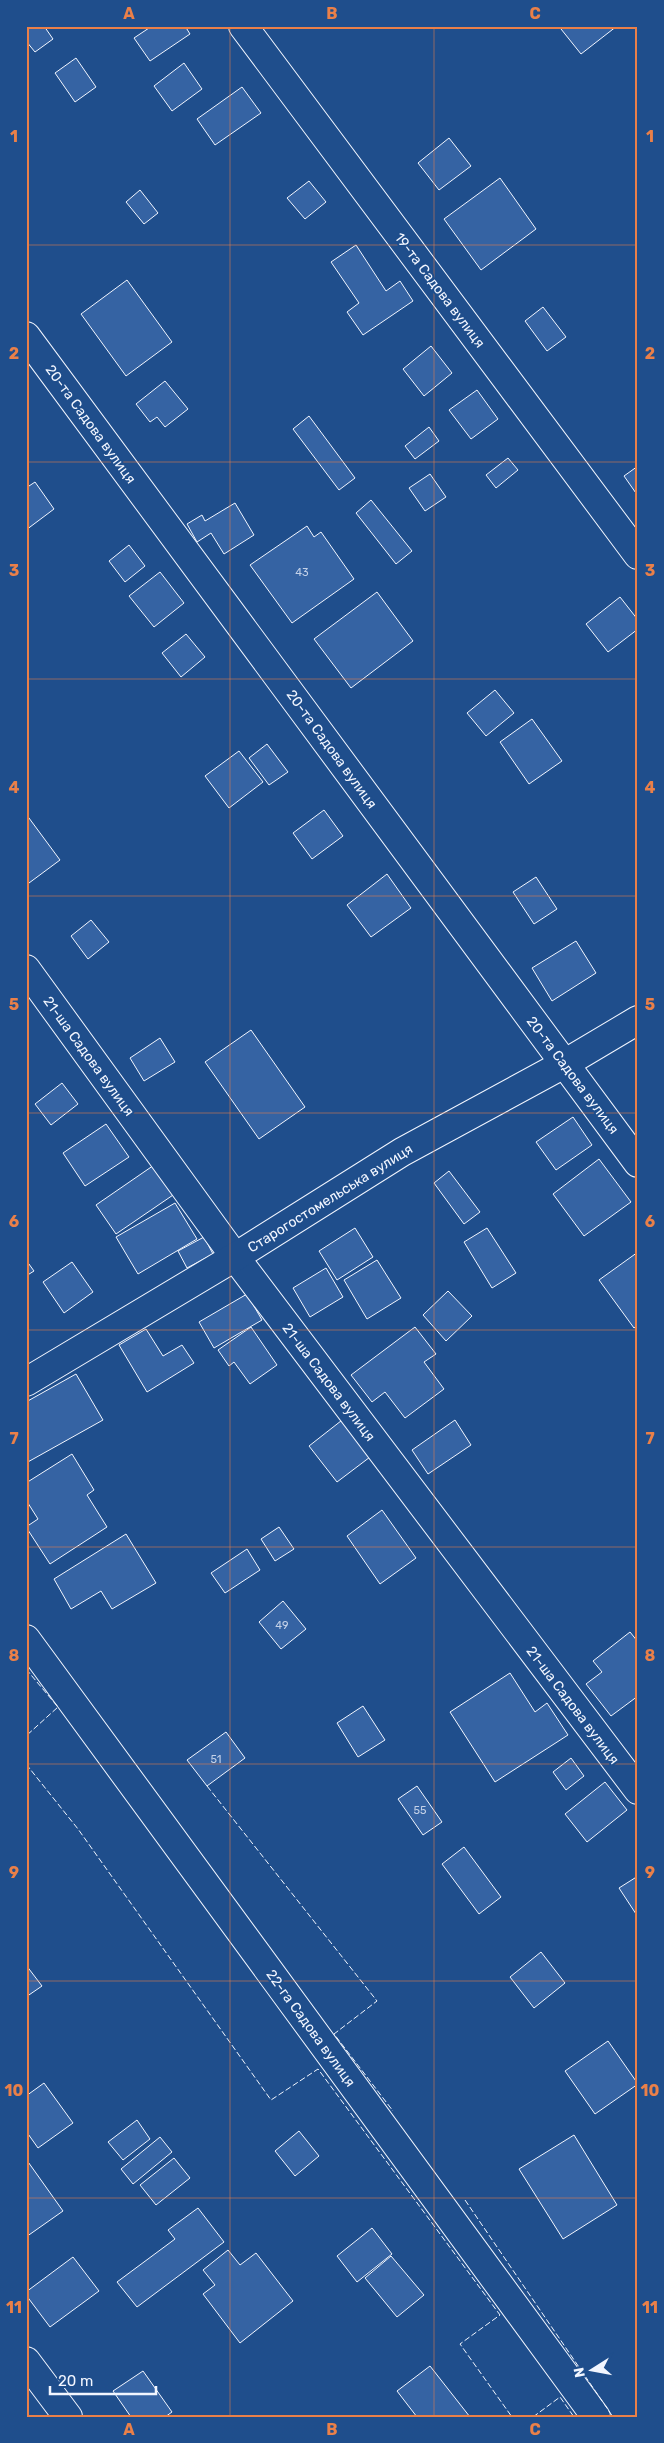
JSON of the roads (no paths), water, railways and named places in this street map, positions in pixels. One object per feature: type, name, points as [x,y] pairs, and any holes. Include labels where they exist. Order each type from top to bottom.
[{"type":"street","name":"19-та Садова вулиця","points":[[243,26],[638,555]]},
{"type":"street","name":"20-та Садова вулиця","points":[[26,336],[638,1163]]},
{"type":"street","name":"21-ша Садова вулиця","points":[[26,969],[235,1257],[638,1790]]},
{"type":"street","name":"Старогостомельська вулиця","points":[[26,1382],[235,1257],[402,1152],[564,1064],[638,1020]]},
{"type":"street","name":"22-га Садова вулиця","points":[[26,1638],[596,2417]]},
{"type":"street","points":[[26,2360],[68,2417]]}]
